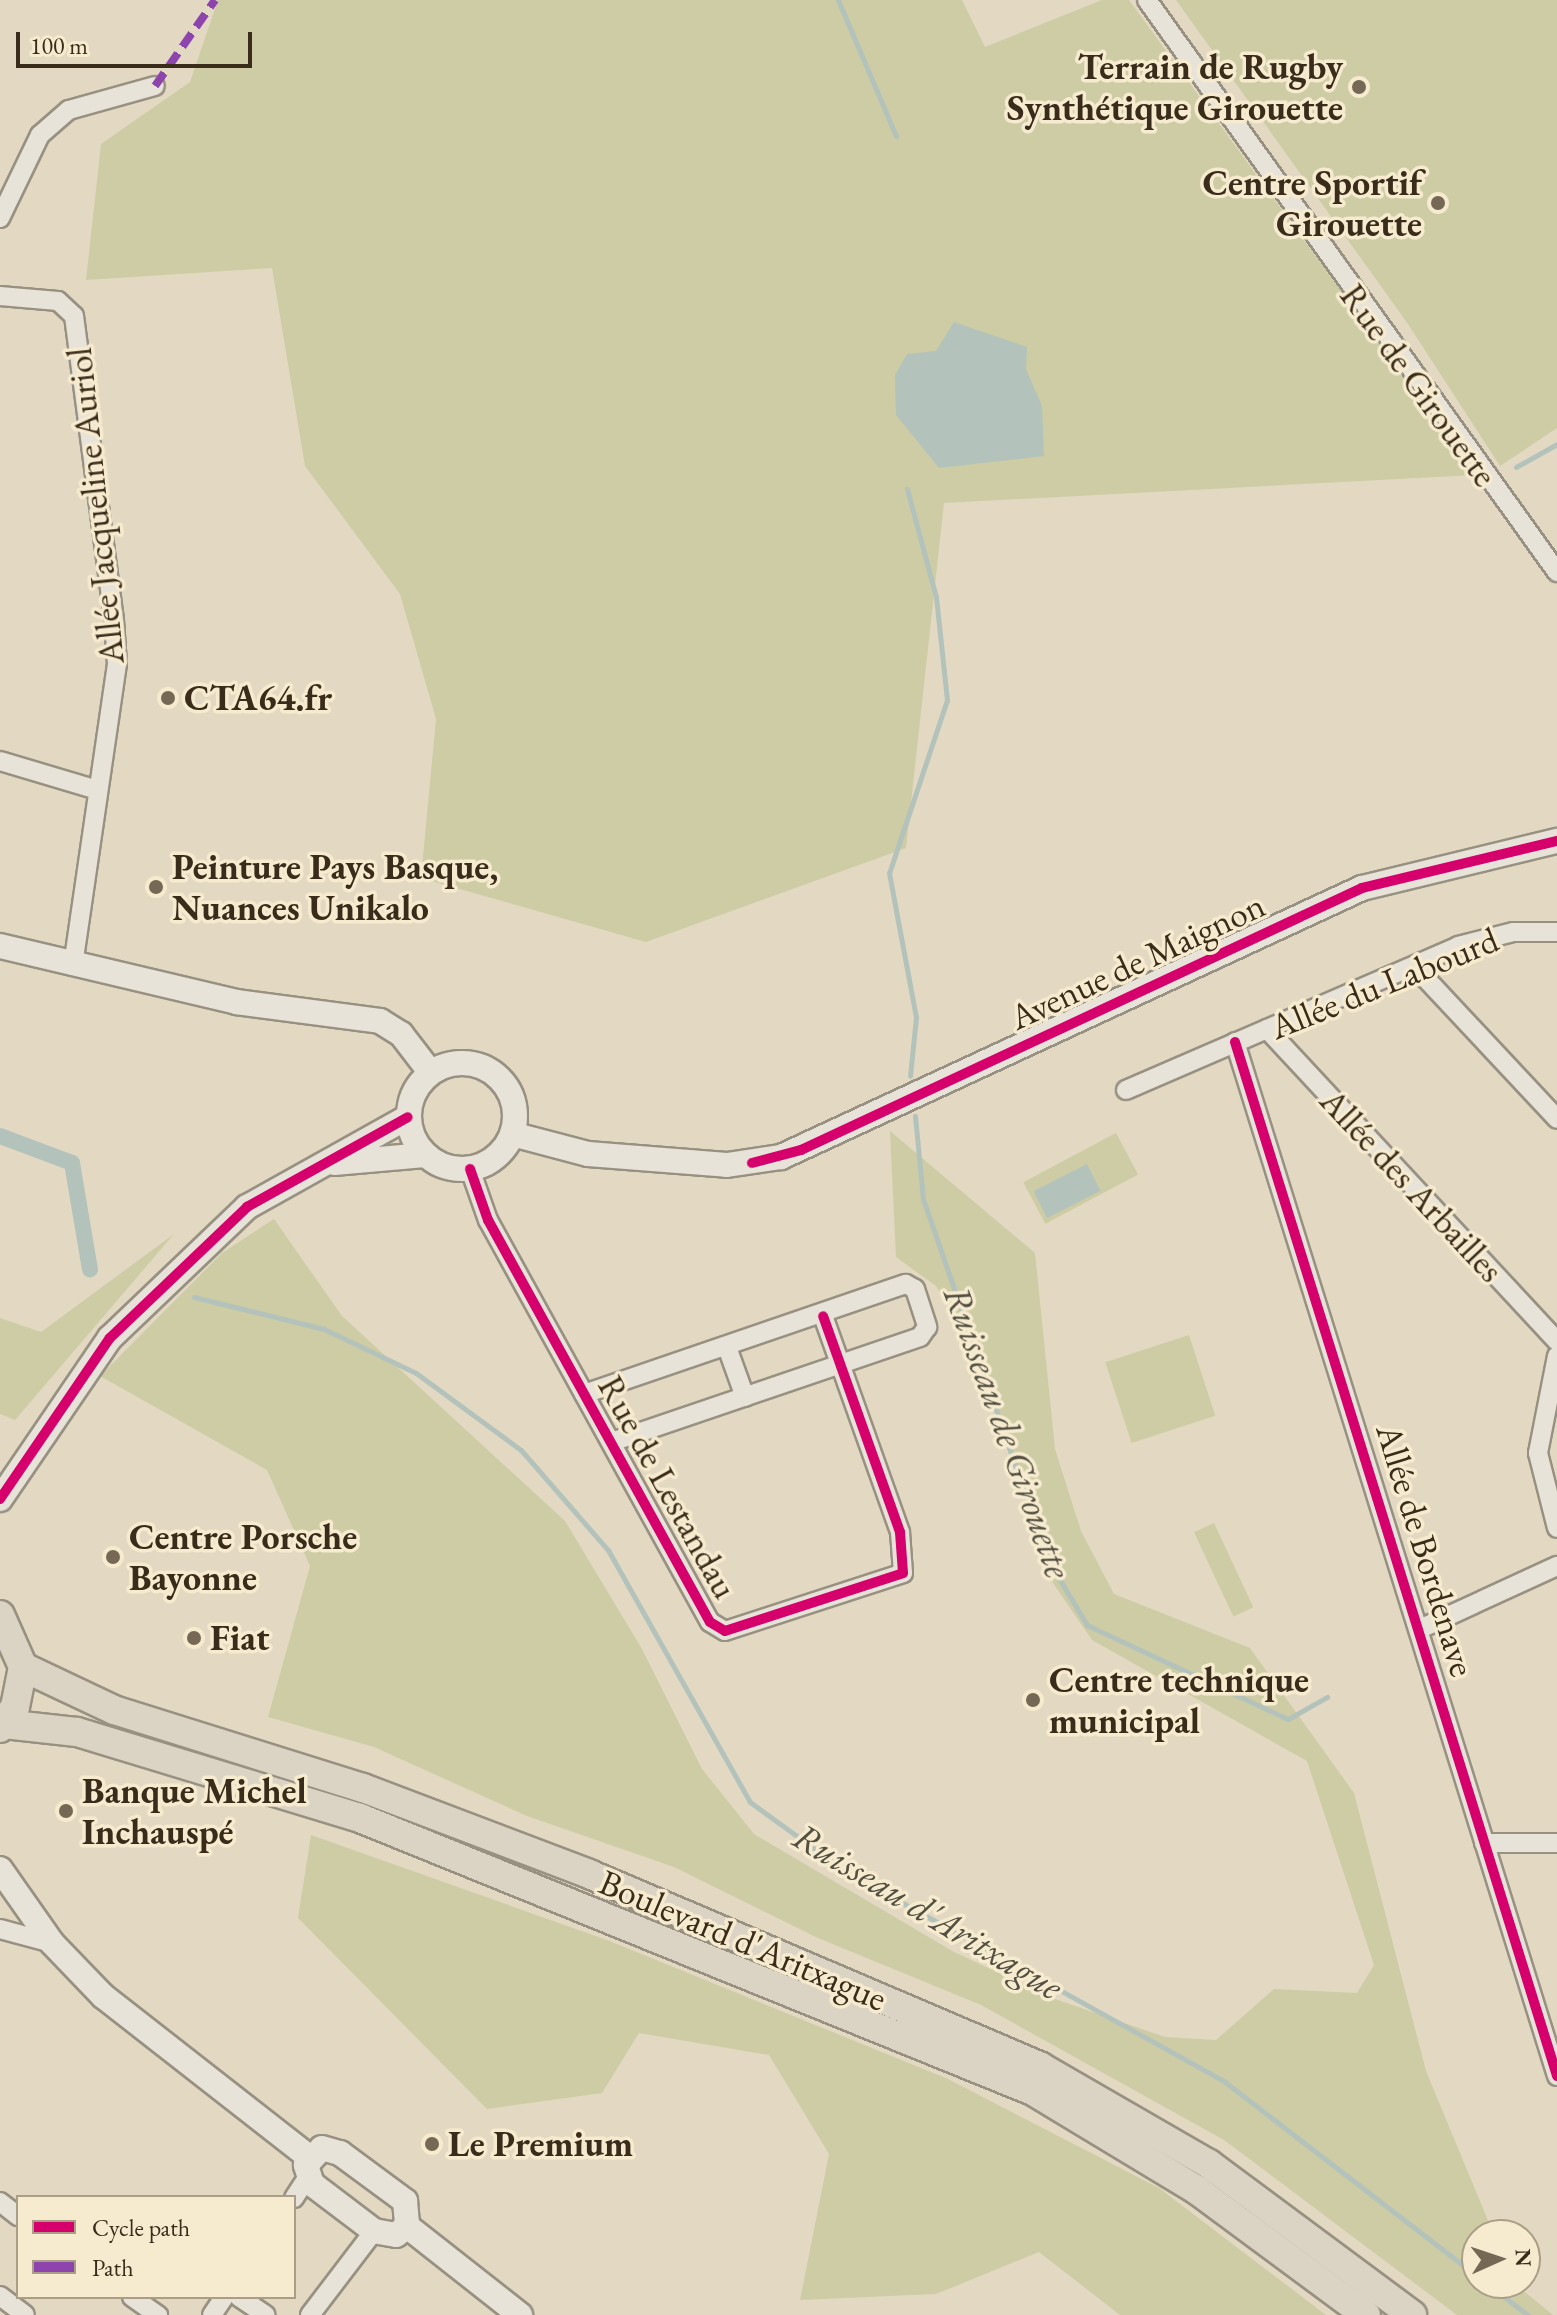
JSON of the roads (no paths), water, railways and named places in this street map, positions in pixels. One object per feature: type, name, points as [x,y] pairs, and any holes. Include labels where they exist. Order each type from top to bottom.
[{"type":"main road","points":[[0,1615],[23,1667],[2,1726]]},
{"type":"main road","name":"Boulevard d'Aritxague","points":[[23,1667],[114,1710],[363,1788],[589,1874],[1041,2067],[1209,2164],[1412,2315]]},
{"type":"main road","name":"Boulevard d'Aritxague","points":[[2,1726],[130,1746],[360,1818],[1033,2091],[1197,2190],[1366,2315]]},
{"type":"street","name":"Rue de Girouette","points":[[1147,0],[1557,572]]},
{"type":"street","points":[[0,218],[50,127],[69,110],[155,86]]},
{"type":"street","name":"Allée Jacqueline Auriol","points":[[0,296],[58,301],[74,316],[117,664],[73,966]]},
{"type":"street","points":[[0,761],[97,790]]},
{"type":"street","name":"Avenue de Maignon","points":[[512,1134],[588,1154],[727,1165],[781,1157],[1362,888],[1557,841]]},
{"type":"street","name":"Allée du Labourd","points":[[1126,1090],[1488,937],[1557,932]]},
{"type":"street","points":[[0,946],[73,966],[236,1002],[380,1021],[401,1034],[431,1073]]},
{"type":"street","points":[[1415,967],[1557,1119]]},
{"type":"street","name":"Allée des Arbailles","points":[[1267,1029],[1557,1341]]},
{"type":"street","name":"Allée de Bordenave","points":[[1235,1042],[1422,1628],[1484,1843],[1557,2076]]},
{"type":"street","points":[[313,1168],[425,1155],[470,1169],[496,1157],[512,1134],[513,1104],[495,1074],[463,1063],[431,1073],[414,1092],[408,1117],[425,1155]]},
{"type":"street","points":[[0,1499],[110,1338],[247,1207],[408,1117]]},
{"type":"street","name":"Rue de Lestandau","points":[[470,1169],[488,1220],[584,1394],[710,1622],[725,1631],[887,1581],[903,1573],[906,1556],[823,1316]]},
{"type":"street","name":"Rue de Lestandau","points":[[584,1394],[823,1316],[906,1284],[915,1289],[927,1327],[920,1337],[611,1442]]},
{"type":"street","points":[[727,1347],[745,1397]]},
{"type":"street","points":[[1557,1356],[1538,1453],[1557,1528]]},
{"type":"street","points":[[1422,1628],[1557,1566]]},
{"type":"street","points":[[1484,1843],[1557,1843]]},
{"type":"street","points":[[3,1872],[52,1943],[103,1996],[304,2178],[374,2231],[396,2235],[407,2226]]},
{"type":"street","points":[[0,1929],[52,1943]]},
{"type":"street","points":[[304,2178],[322,2148],[340,2153],[405,2201],[407,2226],[520,2315]]},
{"type":"street","points":[[0,2202],[16,2214]]},
{"type":"street","points":[[310,2315],[374,2231]]},
{"type":"street","points":[[135,2299],[158,2315]]},
{"type":"street","points":[[242,2299],[266,2315]]},
{"type":"waterway","name":"Ruisseau de Girouette","points":[[838,0],[896,136]]},
{"type":"waterway","points":[[1516,467],[1557,444]]},
{"type":"waterway","name":"Ruisseau de Girouette","points":[[907,489],[936,597],[947,700],[889,873],[916,1017],[910,1076]]},
{"type":"waterway","name":"Ruisseau de Girouette","points":[[915,1116],[923,1199],[1049,1562],[1087,1625],[1288,1719],[1327,1697]]},
{"type":"waterway","name":"Ruisseau d'Aritxague","points":[[0,1136],[72,1163],[90,1269]]},
{"type":"waterway","name":"Ruisseau d'Aritxague","points":[[194,1297],[324,1329],[416,1373],[521,1450],[608,1550],[750,1802],[845,1871],[1225,2082],[1461,2264]]},
{"type":"waterway","name":"Ruisseau d'Aritxague","points":[[1507,2299],[1528,2315]]},
{"type":"place","name":"Terrain de Rugby Synthétique Girouette","points":[[1359,87]]},
{"type":"place","name":"Centre Sportif Girouette","points":[[1438,203]]},
{"type":"place","name":"CTA64.fr","points":[[168,698]]},
{"type":"place","name":"Peinture Pays Basque, Nuances Unikalo","points":[[156,887]]},
{"type":"place","name":"Centre Porsche Bayonne","points":[[113,1557]]},
{"type":"place","name":"Fiat","points":[[194,1638]]},
{"type":"place","name":"Centre technique municipal","points":[[1033,1700]]},
{"type":"place","name":"Banque Michel Inchauspé","points":[[66,1811]]},
{"type":"place","name":"Le Premium","points":[[432,2144]]}]
